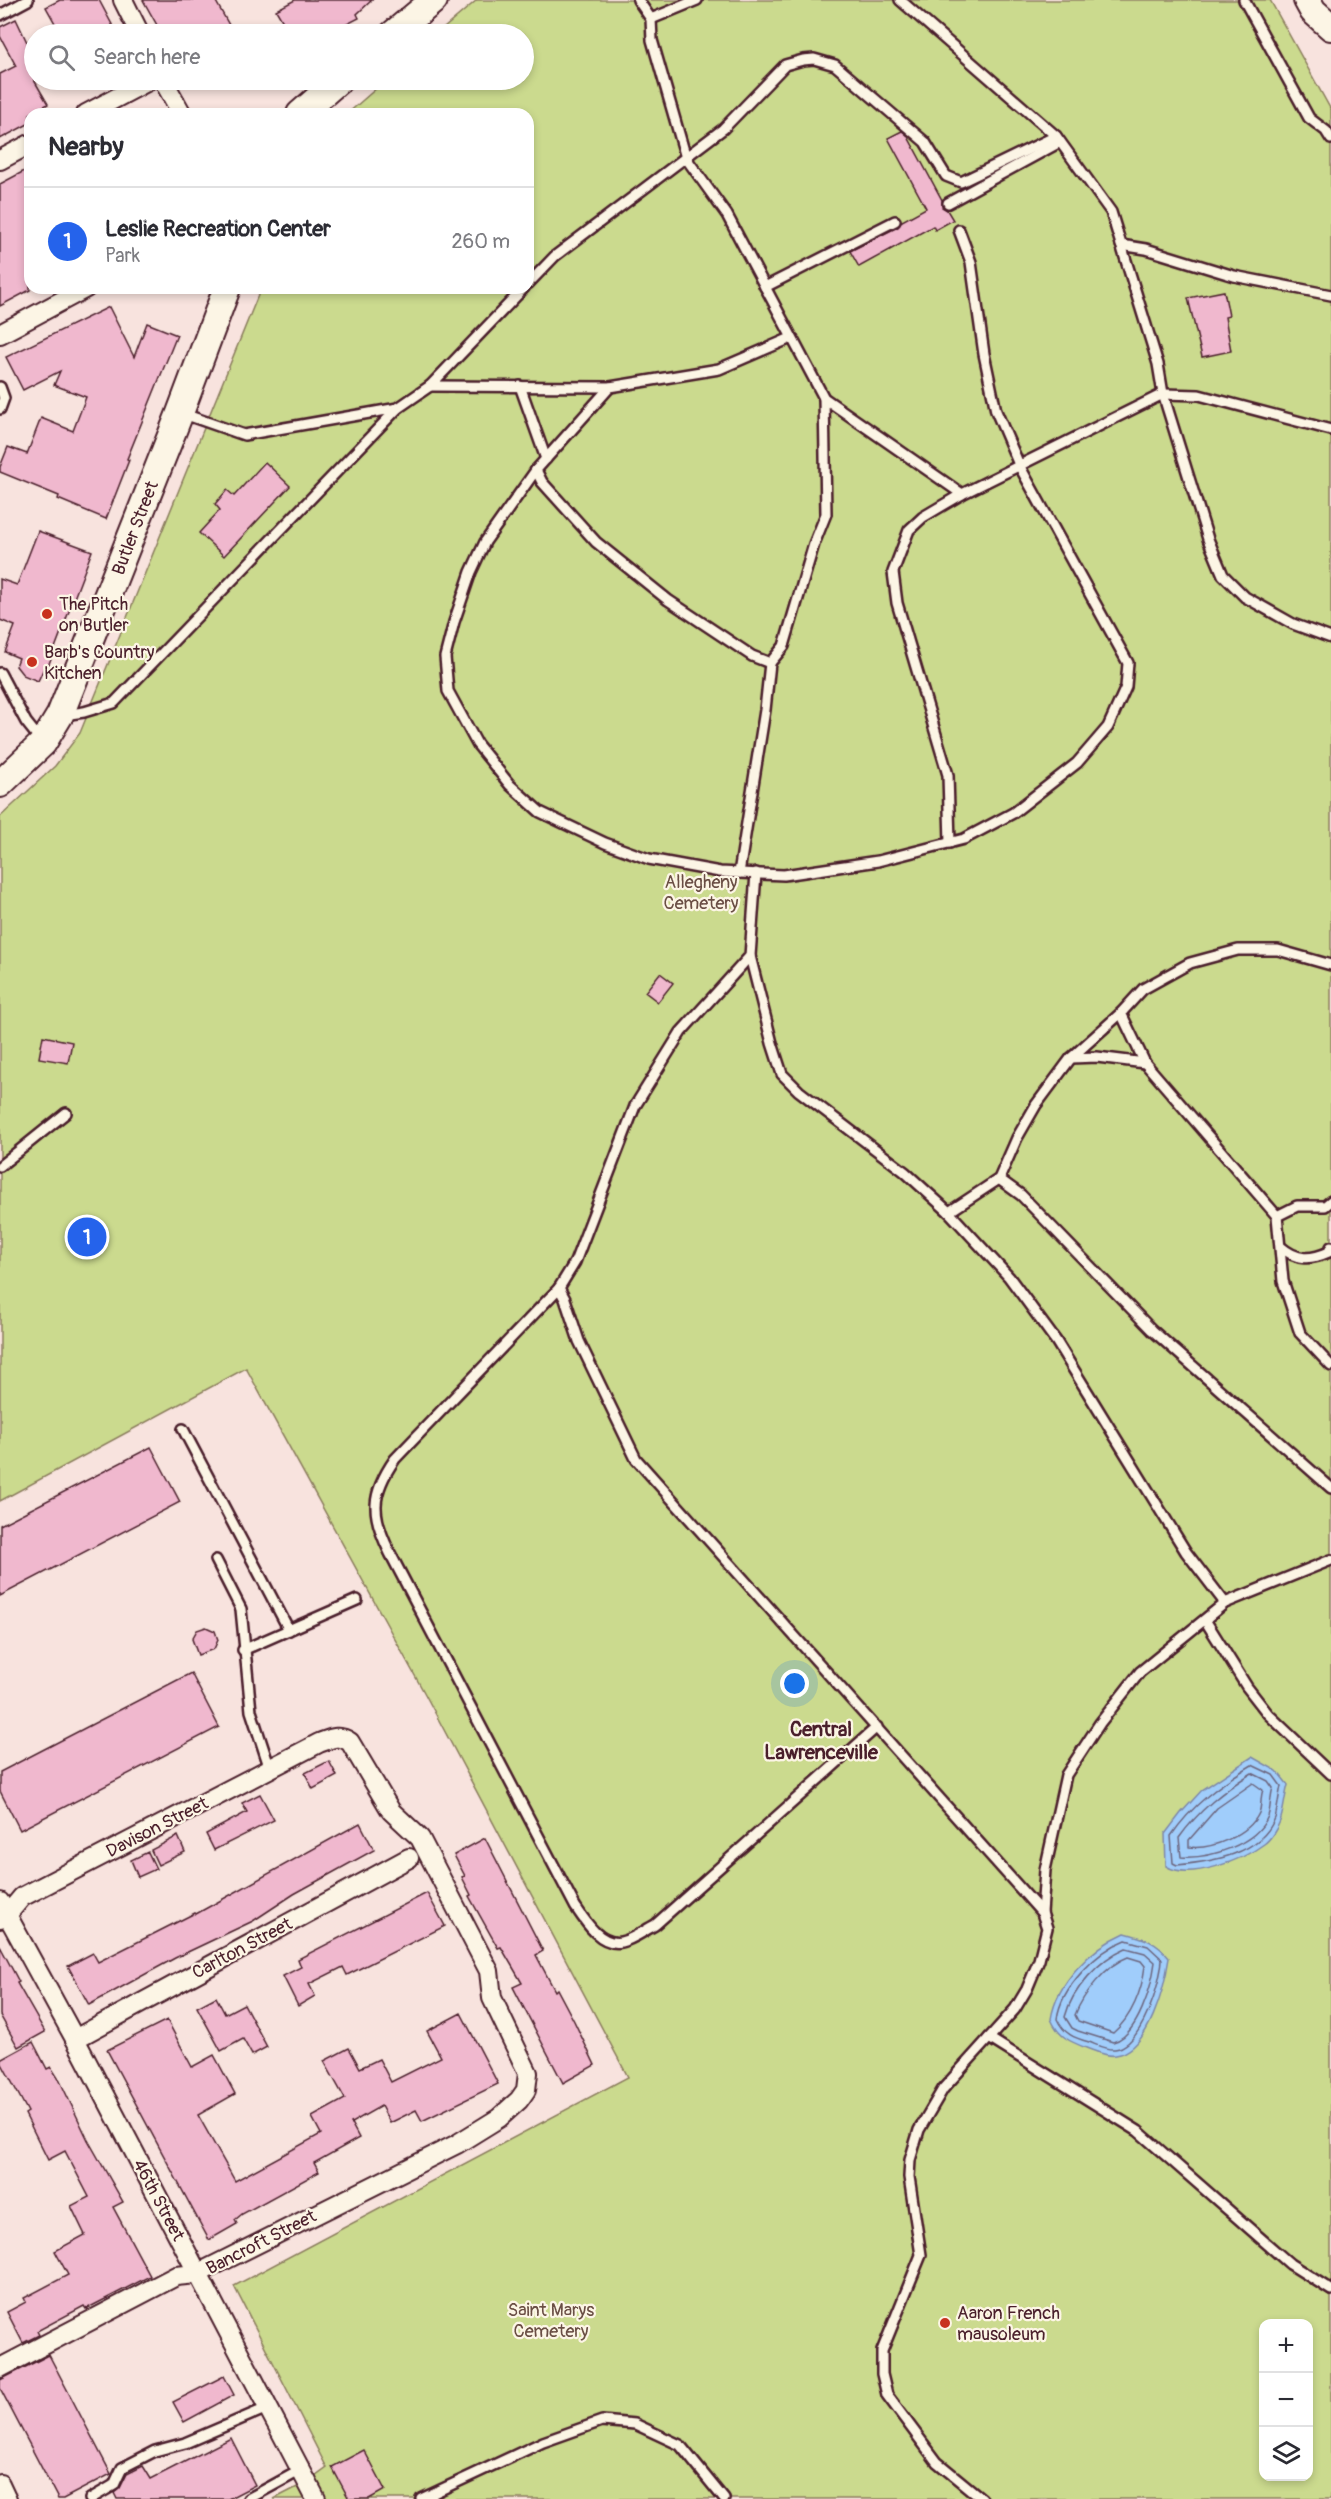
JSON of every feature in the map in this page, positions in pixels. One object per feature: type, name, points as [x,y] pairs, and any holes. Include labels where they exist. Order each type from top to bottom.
[{"type":"main road","points":[[405,24],[434,0]]},
{"type":"main road","points":[[1307,0],[1314,11],[1331,27]]},
{"type":"main road","points":[[307,108],[328,90]]},
{"type":"main road","name":"Butler Street","points":[[0,784],[43,743],[60,715],[225,294]]},
{"type":"street","points":[[123,0],[135,24]]},
{"type":"street","points":[[97,108],[131,90]]},
{"type":"street","points":[[169,90],[179,108]]},
{"type":"street","points":[[0,160],[24,147]]},
{"type":"street","points":[[0,334],[75,294]]},
{"type":"street","name":"Bancroft Street","points":[[0,2368],[176,2276],[197,2274],[457,2144],[498,2118],[519,2100],[526,2090],[528,2073],[492,1998],[489,1971],[420,1838],[391,1811],[350,1742],[336,1737],[319,1743]]},
{"type":"street","name":"Davison Street","points":[[2,1912],[22,1897],[319,1743]]},
{"type":"street","name":"Carlton Street","points":[[75,2039],[410,1858]]},
{"type":"street","name":"46th Street","points":[[2,1912],[75,2039],[316,2499]]},
{"type":"street","points":[[0,2484],[7,2499]]},
{"type":"lane","points":[[0,15],[28,0]]},
{"type":"lane","points":[[638,0],[651,19],[652,40],[686,158],[727,215],[825,398],[962,494]]},
{"type":"lane","points":[[651,19],[698,0]]},
{"type":"lane","points":[[900,0],[1058,139],[1111,212],[1158,364],[1163,394],[1208,539],[1223,575],[1245,597],[1293,624],[1331,638]]},
{"type":"lane","points":[[1244,0],[1309,118],[1326,131],[1331,139]]},
{"type":"lane","points":[[534,278],[555,256],[723,129],[785,65],[814,59],[835,65],[925,142],[946,176],[961,182],[1058,139]]},
{"type":"lane","points":[[948,203],[1058,139]]},
{"type":"lane","points":[[765,287],[895,221]]},
{"type":"lane","points":[[610,387],[536,470],[485,542],[471,572],[445,657],[448,691],[477,744],[510,785],[540,812],[605,843],[649,859],[720,872],[784,875],[878,861],[964,839],[1013,813],[1077,763],[1108,727],[1126,687],[1128,663],[1020,467],[996,411],[984,354],[970,262],[959,230]]},
{"type":"lane","points":[[1121,245],[1146,249],[1233,276],[1331,296]]},
{"type":"lane","points":[[60,715],[84,712],[114,703],[398,408],[430,386],[518,294]]},
{"type":"lane","points":[[430,386],[610,387],[719,369],[791,338]]},
{"type":"lane","points":[[0,387],[4,398],[0,409]]},
{"type":"lane","points":[[520,387],[546,459]]},
{"type":"lane","points":[[950,843],[948,775],[897,603],[893,572],[909,531],[923,517],[962,494],[1163,394],[1199,395],[1331,430]]},
{"type":"lane","points":[[739,873],[765,710],[770,663],[784,646],[814,544],[826,514],[825,398]]},
{"type":"lane","points":[[180,413],[244,435],[398,408]]},
{"type":"lane","points":[[536,470],[542,482],[596,542],[668,600],[752,656],[770,663]]},
{"type":"lane","points":[[0,673],[26,722],[43,743]]},
{"type":"lane","points":[[756,873],[750,956],[782,1074],[799,1091],[905,1172],[949,1212],[1009,1277],[1056,1341],[1186,1552],[1225,1603]]},
{"type":"lane","points":[[949,1212],[999,1179],[1017,1138],[1036,1105],[1071,1058],[1143,990],[1190,963],[1238,950],[1278,951],[1331,965]]},
{"type":"lane","points":[[750,956],[681,1032],[635,1106],[575,1262],[559,1288],[395,1459],[382,1478],[375,1498],[376,1518],[390,1554],[586,1922],[603,1939],[622,1942],[655,1925],[877,1727]]},
{"type":"lane","points":[[1121,1013],[1145,1064],[1277,1216],[1283,1281],[1300,1333],[1331,1366]]},
{"type":"lane","points":[[1071,1058],[1097,1057],[1145,1064]]},
{"type":"lane","points":[[0,1166],[66,1113]]},
{"type":"lane","points":[[999,1179],[1021,1195],[1152,1330],[1331,1488]]},
{"type":"lane","points":[[1277,1216],[1297,1206],[1329,1206]]},
{"type":"lane","points":[[1281,1247],[1289,1254],[1300,1258],[1314,1258],[1329,1252],[1331,1247]]},
{"type":"lane","points":[[559,1288],[579,1341],[636,1459],[1042,1913]]},
{"type":"lane","points":[[183,1429],[289,1630]]},
{"type":"lane","points":[[216,1560],[241,1609],[243,1650],[251,1711],[270,1769]]},
{"type":"lane","points":[[982,2499],[937,2462],[888,2395],[882,2374],[882,2351],[921,2255],[909,2177],[910,2160],[920,2130],[943,2089],[1015,2009],[1040,1960],[1047,1928],[1042,1913],[1044,1870],[1066,1775],[1100,1722],[1140,1672],[1225,1603],[1331,1560]]},
{"type":"lane","points":[[243,1650],[357,1600]]},
{"type":"lane","points":[[1205,1620],[1247,1687],[1268,1714],[1331,1774]]},
{"type":"lane","points":[[989,2038],[1138,2131],[1290,2264],[1331,2290]]},
{"type":"lane","points":[[90,2499],[114,2485],[122,2468],[130,2463],[155,2451],[185,2443],[267,2408]]},
{"type":"lane","points":[[421,2499],[543,2442],[602,2421],[635,2424],[680,2445],[724,2499]]},
{"type":"lane","points":[[248,2499],[301,2470]]},
{"type":"green space","name":"Allegheny Cemetery","points":[[477,0],[1270,0],[1331,110],[1331,2499],[274,2499],[309,2481],[327,2468],[234,2286],[628,2077],[425,1694],[246,1368],[0,1501],[0,817],[55,766],[80,733],[259,294],[534,294],[534,108],[354,108],[375,90],[534,90],[534,24],[449,24]]},
{"type":"water","points":[[1252,1757],[1277,1771],[1288,1785],[1281,1818],[1271,1837],[1255,1850],[1216,1867],[1188,1871],[1166,1866],[1165,1834],[1181,1813],[1202,1790]]},
{"type":"water","points":[[1125,1933],[1150,1941],[1169,1958],[1159,2000],[1138,2042],[1128,2051],[1116,2055],[1102,2054],[1066,2038],[1058,2031],[1051,2019],[1060,1992],[1068,1979],[1088,1957],[1112,1939]]},
{"type":"building","points":[[60,0],[99,0],[112,24],[55,24],[46,7]]},
{"type":"building","points":[[143,0],[215,0],[228,24],[156,24]]},
{"type":"building","points":[[295,0],[372,0],[357,14],[359,18],[347,24],[284,24],[276,10]]},
{"type":"building","points":[[16,19],[24,36],[24,90],[40,90],[48,104],[41,108],[24,108],[24,126],[0,139],[0,74],[16,66],[0,36],[0,27]]},
{"type":"building","points":[[902,131],[907,135],[942,200],[942,207],[947,210],[953,220],[935,230],[933,226],[859,267],[850,251],[898,227],[902,221],[926,208],[888,138]]},
{"type":"building","points":[[24,171],[24,293],[0,306],[0,184]]},
{"type":"building","points":[[1224,291],[1229,316],[1225,317],[1231,351],[1202,357],[1188,298]]},
{"type":"building","points":[[109,307],[134,357],[147,323],[177,335],[127,459],[129,460],[106,519],[58,499],[59,496],[0,472],[0,467],[8,447],[27,454],[41,418],[73,431],[86,397],[54,385],[60,371],[23,390],[6,357]]},
{"type":"building","points":[[265,462],[290,486],[224,556],[199,533],[220,510],[215,504],[227,490],[234,496]]},
{"type":"building","points":[[38,531],[92,551],[47,669],[44,668],[38,681],[23,675],[16,666],[19,658],[5,652],[15,626],[0,620],[0,579],[17,585]]},
{"type":"building","points":[[660,973],[673,983],[658,1002],[645,992]]},
{"type":"building","points":[[43,1036],[72,1042],[68,1063],[39,1058]]},
{"type":"building","points":[[151,1447],[180,1502],[0,1596],[0,1525]]},
{"type":"building","points":[[206,1627],[215,1631],[218,1640],[214,1649],[198,1655],[192,1639],[197,1630]]},
{"type":"building","points":[[191,1673],[219,1727],[20,1830],[0,1791],[0,1772]]},
{"type":"building","points":[[329,1761],[337,1776],[313,1789],[305,1773]]},
{"type":"building","points":[[260,1794],[274,1820],[214,1850],[206,1834],[247,1812],[242,1803]]},
{"type":"building","points":[[360,1823],[374,1850],[294,1894],[253,1921],[175,1958],[89,2005],[68,1966],[93,1953],[98,1962],[196,1914]]},
{"type":"building","points":[[178,1836],[185,1852],[158,1865],[151,1850]]},
{"type":"building","points":[[485,1838],[543,1951],[536,1955],[555,1991],[557,1989],[595,2065],[563,2083],[513,1987],[522,1983],[501,1947],[498,1948],[469,1896],[471,1895],[462,1877],[465,1876],[454,1855]]},
{"type":"building","points":[[148,1852],[156,1869],[138,1877],[131,1860]]},
{"type":"building","points":[[427,1893],[445,1926],[347,1975],[343,1967],[309,1984],[315,1996],[298,2006],[283,1976],[301,1967],[298,1959]]},
{"type":"building","points":[[0,1946],[19,1982],[17,1983],[45,2032],[18,2047],[0,2015]]},
{"type":"building","points":[[216,1997],[225,2014],[244,2004],[267,2047],[252,2055],[243,2039],[221,2051],[197,2007]]},
{"type":"building","points":[[461,2013],[498,2084],[422,2121],[416,2110],[390,2123],[381,2106],[351,2123],[359,2138],[314,2163],[319,2172],[242,2214],[235,2220],[237,2224],[209,2240],[107,2050],[167,2020],[192,2067],[214,2055],[235,2094],[198,2115],[235,2181],[321,2134],[312,2117],[345,2099],[324,2061],[349,2048],[360,2068],[379,2059],[391,2082],[441,2057],[427,2031]]},
{"type":"building","points":[[33,2042],[47,2069],[51,2067],[60,2081],[88,2140],[123,2202],[113,2207],[150,2276],[86,2309],[84,2306],[37,2331],[39,2335],[23,2343],[7,2312],[26,2302],[24,2298],[68,2275],[55,2251],[85,2235],[71,2206],[89,2197],[65,2151],[48,2160],[25,2114],[28,2112],[0,2060]]},
{"type":"building","points":[[49,2355],[111,2474],[63,2499],[58,2499],[0,2388],[0,2380]]},
{"type":"building","points":[[224,2376],[234,2395],[184,2422],[173,2402]]},
{"type":"building","points":[[231,2438],[255,2485],[228,2499],[117,2499],[114,2493],[120,2488],[127,2474],[143,2466],[151,2479]]},
{"type":"building","points":[[364,2450],[385,2490],[369,2499],[349,2499],[332,2467]]},
{"type":"place","name":"The Pitch on Butler","points":[[47,614]]},
{"type":"place","name":"Barb's Country Kitchen","points":[[32,662]]},
{"type":"place","name":"Leslie Recreation Center","points":[[87,1237]]},
{"type":"place","name":"Aaron French mausoleum","points":[[945,2323]]},
{"type":"district","name":"Central Lawrenceville","points":[[821,1740]]},
{"type":"park label","name":"Saint Marys Cemetery","points":[[551,2320]]}]
